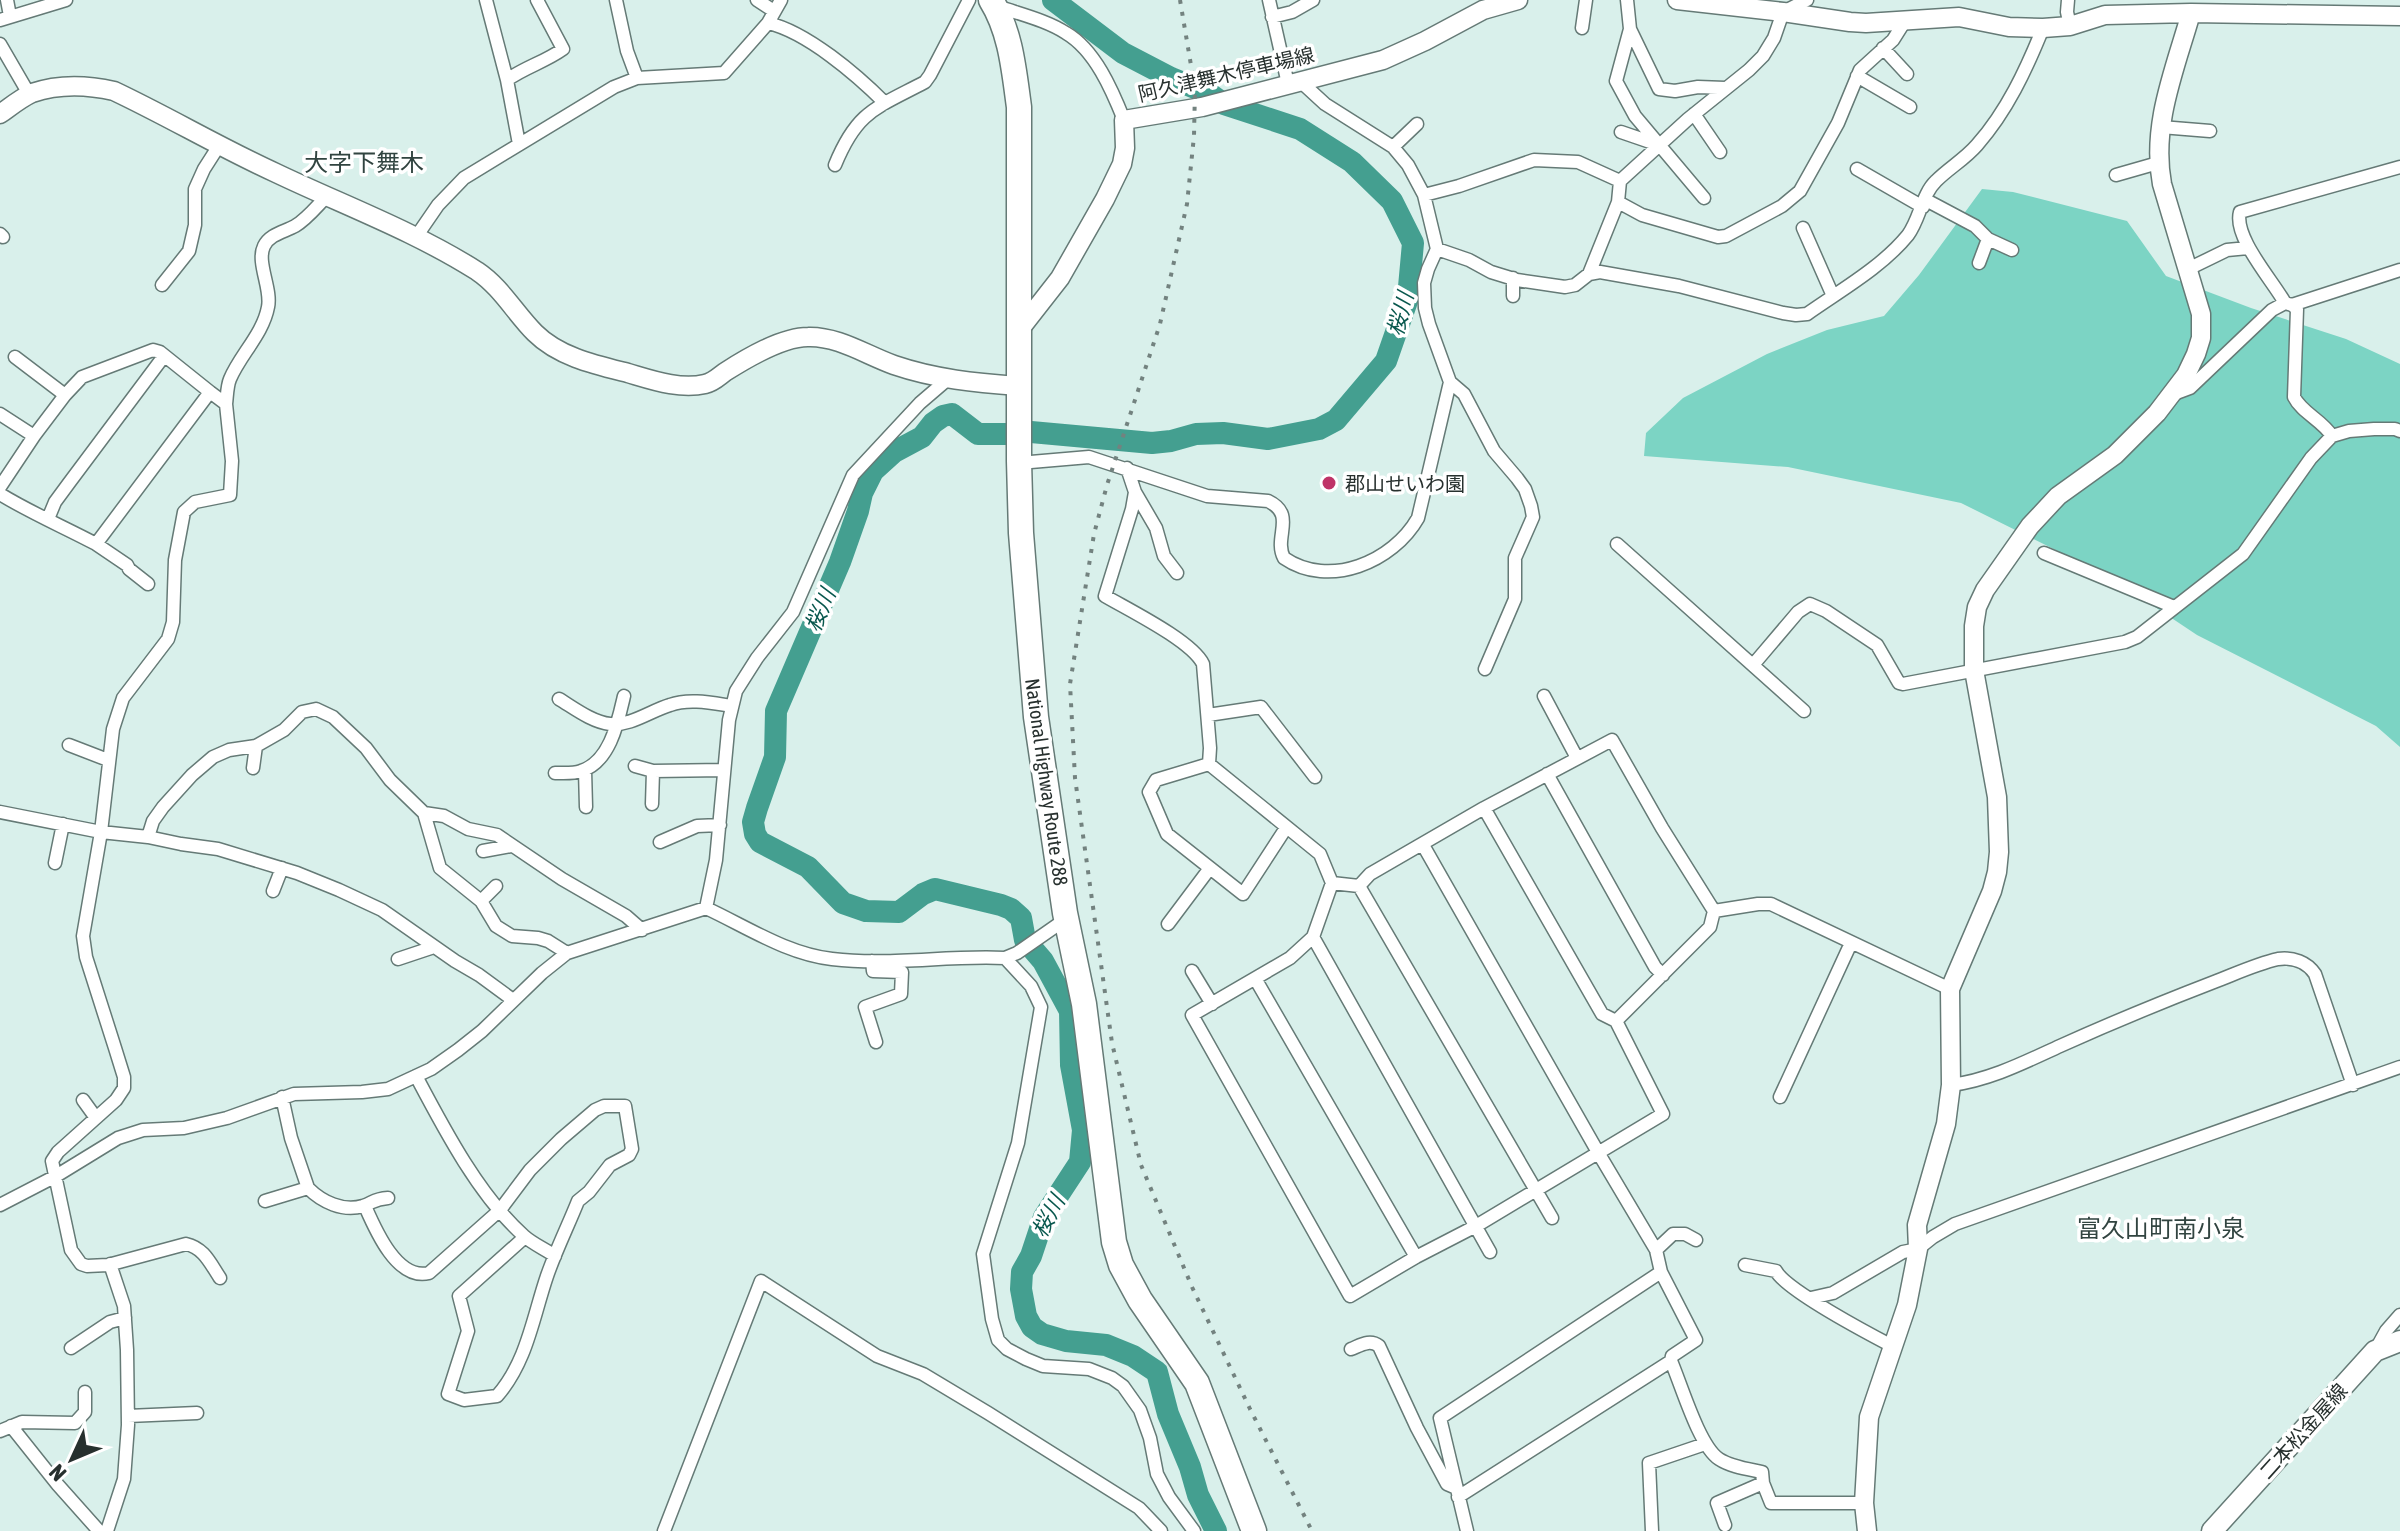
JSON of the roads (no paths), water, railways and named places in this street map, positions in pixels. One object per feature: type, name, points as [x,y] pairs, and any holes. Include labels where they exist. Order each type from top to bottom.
[{"type":"highway","name":"National Highway Route 288","points":[[993,2],[1012,56],[1019,107],[1019,462],[1021,533],[1036,717],[1066,919],[1084,1004],[1115,1251],[1140,1300],[1197,1383],[1254,1531]]},
{"type":"main road","name":"二本松金屋線","points":[[2212,1531],[2375,1351],[2400,1341]]},
{"type":"street","points":[[7,0],[5,18],[66,0]]},
{"type":"street","points":[[486,0],[507,80],[519,144]]},
{"type":"street","points":[[507,80],[523,68],[552,57],[563,49],[537,0]]},
{"type":"street","points":[[616,0],[627,51],[637,78]]},
{"type":"street","points":[[757,0],[774,11],[790,31],[859,77],[885,103]]},
{"type":"street","points":[[835,165],[845,140],[865,115],[925,82],[969,0]]},
{"type":"street","points":[[1269,0],[1294,82],[1393,147],[1408,165],[1424,195],[1437,249],[1424,283],[1425,308],[1450,382],[1464,394],[1494,451],[1525,489],[1533,517],[1515,558],[1515,599],[1485,669]]},
{"type":"street","points":[[1272,17],[1292,12],[1313,0]]},
{"type":"street","name":"阿久津舞木停車場線","points":[[1017,333],[1060,278],[1091,227],[1122,164],[1124,120],[1202,107],[1383,60],[1483,10],[1518,0]]},
{"type":"street","points":[[1582,28],[1586,0]]},
{"type":"street","points":[[1627,0],[1630,29],[1659,89],[1725,88]]},
{"type":"street","points":[[1677,0],[1784,6],[1850,22],[1959,17],[2009,27],[2043,28],[2070,26],[2105,15],[2191,7],[2400,16]]},
{"type":"street","points":[[1784,6],[1807,0]]},
{"type":"street","points":[[2068,0],[2070,26]]},
{"type":"street","points":[[993,2],[1060,29],[1076,40],[1099,70],[1124,120]]},
{"type":"street","points":[[1589,274],[1618,202],[1620,181],[1763,56],[1774,38],[1784,6]]},
{"type":"street","points":[[1867,1531],[1864,1503],[1869,1417],[1907,1305],[1918,1249],[1917,1225],[1946,1124],[1951,1085],[1950,989],[1992,891],[1999,852],[1997,797],[1974,670],[1977,607],[1985,590],[2021,539],[2058,496],[2115,455],[2157,413],[2186,375],[2196,354],[2201,338],[2201,314],[2158,163],[2163,107],[2191,7]]},
{"type":"street","points":[[416,237],[438,205],[464,178],[607,91],[637,78],[724,73],[774,11]]},
{"type":"street","points":[[1618,202],[1642,215],[1718,237],[1794,199],[1838,123],[1860,70],[1893,40],[1905,21]]},
{"type":"street","points":[[1437,249],[1513,278],[1565,287],[1575,285],[1589,274],[1600,272],[1679,286],[1796,315],[1807,314],[1891,254],[1910,232],[1934,182],[1958,165],[1978,144],[2008,101],[2043,28]]},
{"type":"street","points":[[1630,29],[1616,81],[1635,116],[1704,198]]},
{"type":"street","points":[[0,44],[29,94]]},
{"type":"street","points":[[1883,48],[1907,74]]},
{"type":"street","points":[[1857,76],[1910,107]]},
{"type":"street","points":[[0,114],[29,94],[53,88],[91,86],[114,91],[273,172],[416,237],[479,272],[550,345],[572,356],[626,373],[680,386],[702,385],[713,382],[773,345],[808,337],[833,341],[893,364],[1019,395]]},
{"type":"street","points":[[1694,114],[1720,152]]},
{"type":"street","points":[[1393,147],[1417,124]]},
{"type":"street","points":[[2161,127],[2210,131]]},
{"type":"street","points":[[1621,132],[1659,145]]},
{"type":"street","points":[[162,285],[189,251],[195,225],[195,189],[220,144]]},
{"type":"street","points":[[1424,195],[1534,160],[1578,162],[1620,181]]},
{"type":"street","points":[[2116,175],[2158,163]]},
{"type":"street","points":[[2332,436],[2320,420],[2296,402],[2297,309],[2289,304],[2248,248],[2238,217],[2240,212],[2400,167]]},
{"type":"street","points":[[1857,169],[1975,226],[1988,239],[2012,250]]},
{"type":"street","points":[[220,1278],[204,1253],[186,1244],[110,1264],[87,1266],[76,1260],[71,1250],[52,1161],[116,1100],[124,1088],[124,1077],[86,957],[83,936],[101,832],[113,729],[123,698],[168,639],[173,622],[175,560],[184,512],[195,502],[230,495],[232,461],[226,404],[230,379],[268,308],[269,296],[261,255],[264,246],[275,235],[294,227],[327,196]]},
{"type":"street","points":[[1803,228],[1833,296]]},
{"type":"street","points":[[1979,263],[1988,239]]},
{"type":"street","points":[[2188,269],[2227,250],[2248,248]]},
{"type":"street","points":[[2170,396],[2190,388],[2272,310],[2400,270]]},
{"type":"street","points":[[1513,278],[1513,296]]},
{"type":"street","points":[[2,478],[82,377],[153,350],[226,404]]},
{"type":"street","points":[[48,519],[62,493],[164,356]]},
{"type":"street","points":[[15,357],[65,395]]},
{"type":"street","points":[[706,908],[716,860],[724,770],[736,691],[793,612],[853,475],[920,403],[948,379]]},
{"type":"street","points":[[1019,462],[1089,457],[1207,496],[1272,502],[1283,517],[1280,549],[1284,558],[1314,569],[1348,571],[1374,560],[1390,548],[1407,535],[1418,518],[1450,382]]},
{"type":"street","points":[[96,544],[210,392]]},
{"type":"street","points":[[0,414],[34,436]]},
{"type":"street","points":[[1753,665],[1798,612],[1810,604],[1877,645],[1899,683],[1903,684],[2125,642],[2137,637],[2243,554],[2304,467],[2332,436],[2374,429],[2400,431]]},
{"type":"street","points":[[1127,468],[1135,492],[1156,528],[1164,556],[1177,573]]},
{"type":"street","points":[[1135,492],[1105,596],[1199,656],[1203,664],[1208,715],[1209,764],[1320,854],[1332,883],[1313,937],[1290,958],[1256,980],[1192,1015],[1350,1296],[1476,1226],[1663,1114],[1616,1021],[1602,1014],[1484,808]]},
{"type":"street","points":[[0,494],[37,517],[48,519],[96,544],[148,584]]},
{"type":"street","points":[[1617,544],[1804,711]]},
{"type":"street","points":[[2044,553],[2174,607]]},
{"type":"street","points":[[555,773],[585,770],[604,752],[615,734],[624,696]]},
{"type":"street","points":[[1544,696],[1577,758]]},
{"type":"street","points":[[559,699],[601,722],[618,724],[672,704],[710,702],[732,706]]},
{"type":"street","points":[[1208,715],[1261,707],[1315,777]]},
{"type":"street","points":[[148,837],[153,821],[163,807],[213,757],[229,750],[256,746],[284,730],[302,712],[316,709],[333,717],[366,748],[390,780],[424,813],[440,868],[481,901],[492,920],[512,936],[548,941],[567,953]]},
{"type":"street","points":[[1359,886],[1370,874],[1484,808],[1612,740],[1714,911],[1710,927],[1616,1021]]},
{"type":"street","points":[[69,745],[108,760]]},
{"type":"street","points":[[253,768],[256,746]]},
{"type":"street","points":[[1209,764],[1156,780],[1149,792],[1167,834],[1243,894],[1286,828]]},
{"type":"street","points":[[635,766],[653,771],[724,770]]},
{"type":"street","points":[[585,770],[586,807]]},
{"type":"street","points":[[652,804],[653,771]]},
{"type":"street","points":[[1547,774],[1655,967],[1663,975]]},
{"type":"street","points":[[0,812],[101,832],[218,849],[282,868],[382,910],[513,1000]]},
{"type":"street","points":[[424,813],[444,816],[468,829],[497,835],[562,879],[626,916],[642,930]]},
{"type":"street","points":[[55,863],[63,824]]},
{"type":"street","points":[[660,842],[697,826],[720,825]]},
{"type":"street","points":[[1423,845],[1656,1250],[1661,1272],[1696,1340],[1672,1356],[1671,1361],[1705,1444],[1718,1458],[1740,1468],[1762,1472],[1771,1503],[1864,1503]]},
{"type":"street","points":[[483,851],[511,846]]},
{"type":"street","points":[[273,891],[282,868]]},
{"type":"street","points":[[1168,924],[1210,868]]},
{"type":"street","points":[[1332,883],[1359,886]]},
{"type":"street","points":[[481,901],[496,886]]},
{"type":"street","points":[[1359,886],[1552,1218]]},
{"type":"street","points":[[1714,911],[1771,904],[1950,989]]},
{"type":"street","points":[[0,1205],[56,1176],[118,1138],[143,1130],[184,1128],[227,1118],[282,1097],[314,1092],[388,1089],[458,1050],[567,953],[706,908],[796,949],[830,959],[872,961],[1011,955],[1066,919]]},
{"type":"street","points":[[1313,937],[1490,1252]]},
{"type":"street","points":[[1780,1097],[1851,943]]},
{"type":"street","points":[[398,959],[434,947]]},
{"type":"street","points":[[1011,955],[1041,1007],[1018,1143],[983,1254],[998,1340],[1007,1349],[1043,1366],[1089,1369],[1123,1386],[1140,1410],[1150,1438],[1157,1474],[1169,1497],[1194,1531]]},
{"type":"street","points":[[1951,1085],[2006,1070],[2137,1011],[2242,971],[2286,959],[2306,964],[2315,974],[2353,1085]]},
{"type":"street","points":[[872,961],[873,971],[902,972],[901,994],[865,1007],[876,1042]]},
{"type":"street","points":[[1192,971],[1212,1004]]},
{"type":"street","points":[[1256,980],[1416,1257]]},
{"type":"street","points":[[1811,1298],[1833,1293],[1903,1252],[1918,1249],[1955,1224],[2400,1067]]},
{"type":"street","points":[[416,1076],[453,1145],[500,1210],[525,1237],[555,1256]]},
{"type":"street","points":[[282,1097],[291,1138],[308,1188],[332,1205],[365,1206],[375,1199],[388,1198]]},
{"type":"street","points":[[83,1100],[96,1118]]},
{"type":"street","points":[[365,1206],[396,1260],[406,1269],[423,1275],[429,1273],[500,1210],[530,1170],[595,1110],[604,1106],[625,1106],[632,1149],[629,1155],[610,1165],[578,1201],[547,1277],[534,1326],[500,1393],[475,1400],[455,1398],[448,1394],[468,1331],[459,1296],[525,1237]]},
{"type":"street","points":[[265,1201],[308,1188]]},
{"type":"street","points":[[1656,1250],[1673,1234],[1685,1234],[1696,1240]]},
{"type":"street","points":[[107,1531],[124,1479],[128,1451],[125,1318],[119,1285],[110,1264]]},
{"type":"street","points":[[1745,1265],[1776,1271],[1787,1284],[1894,1347]]},
{"type":"street","points":[[1467,1531],[1439,1423],[1442,1416],[1661,1272]]},
{"type":"street","points":[[664,1531],[761,1281],[877,1356],[923,1374],[988,1413],[1139,1508],[1161,1531]]},
{"type":"street","points":[[2375,1351],[2400,1315]]},
{"type":"street","points":[[71,1348],[110,1322],[125,1318]]},
{"type":"street","points":[[1351,1349],[1368,1342],[1379,1346],[1417,1428],[1447,1484],[1457,1492]]},
{"type":"street","points":[[1457,1492],[1671,1361]]},
{"type":"street","points":[[85,1392],[85,1412],[75,1423],[33,1421],[6,1428],[99,1531]]},
{"type":"street","points":[[128,1416],[197,1413]]},
{"type":"street","points":[[1652,1531],[1649,1463],[1705,1444]]},
{"type":"street","points":[[1725,1525],[1717,1503],[1763,1483]]},
{"type":"waterway","name":"桜川","points":[[1053,0],[1123,53],[1210,94],[1224,104],[1300,129],[1352,162],[1392,201],[1413,243],[1408,298],[1386,361],[1336,420],[1319,429],[1268,439],[1223,433],[1196,434],[1152,443],[1020,431],[978,434],[952,414],[933,423],[922,437],[894,452],[873,471],[862,493],[840,562],[776,711],[775,757],[753,822],[760,842],[808,867],[843,903],[866,911],[899,912],[935,889],[1001,905],[1021,918],[1025,940],[1043,961],[1070,1011],[1071,1065],[1083,1130],[1080,1162],[1044,1217],[1031,1256],[1022,1272],[1021,1289],[1026,1316],[1032,1327],[1042,1334],[1066,1341],[1106,1345],[1133,1356],[1157,1372],[1168,1414],[1198,1495],[1216,1531]]},
{"type":"railway","points":[[1180,0],[1195,89],[1187,204],[1160,324],[1094,534],[1070,684],[1075,778],[1112,1043],[1141,1165],[1192,1287],[1312,1531]]},
{"type":"place","name":"郡山せいわ園","points":[[1329,483]]},
{"type":"district","name":"大字下舞木","points":[[364,162]]},
{"type":"district","name":"富久山町南小泉","points":[[2161,1228]]}]
